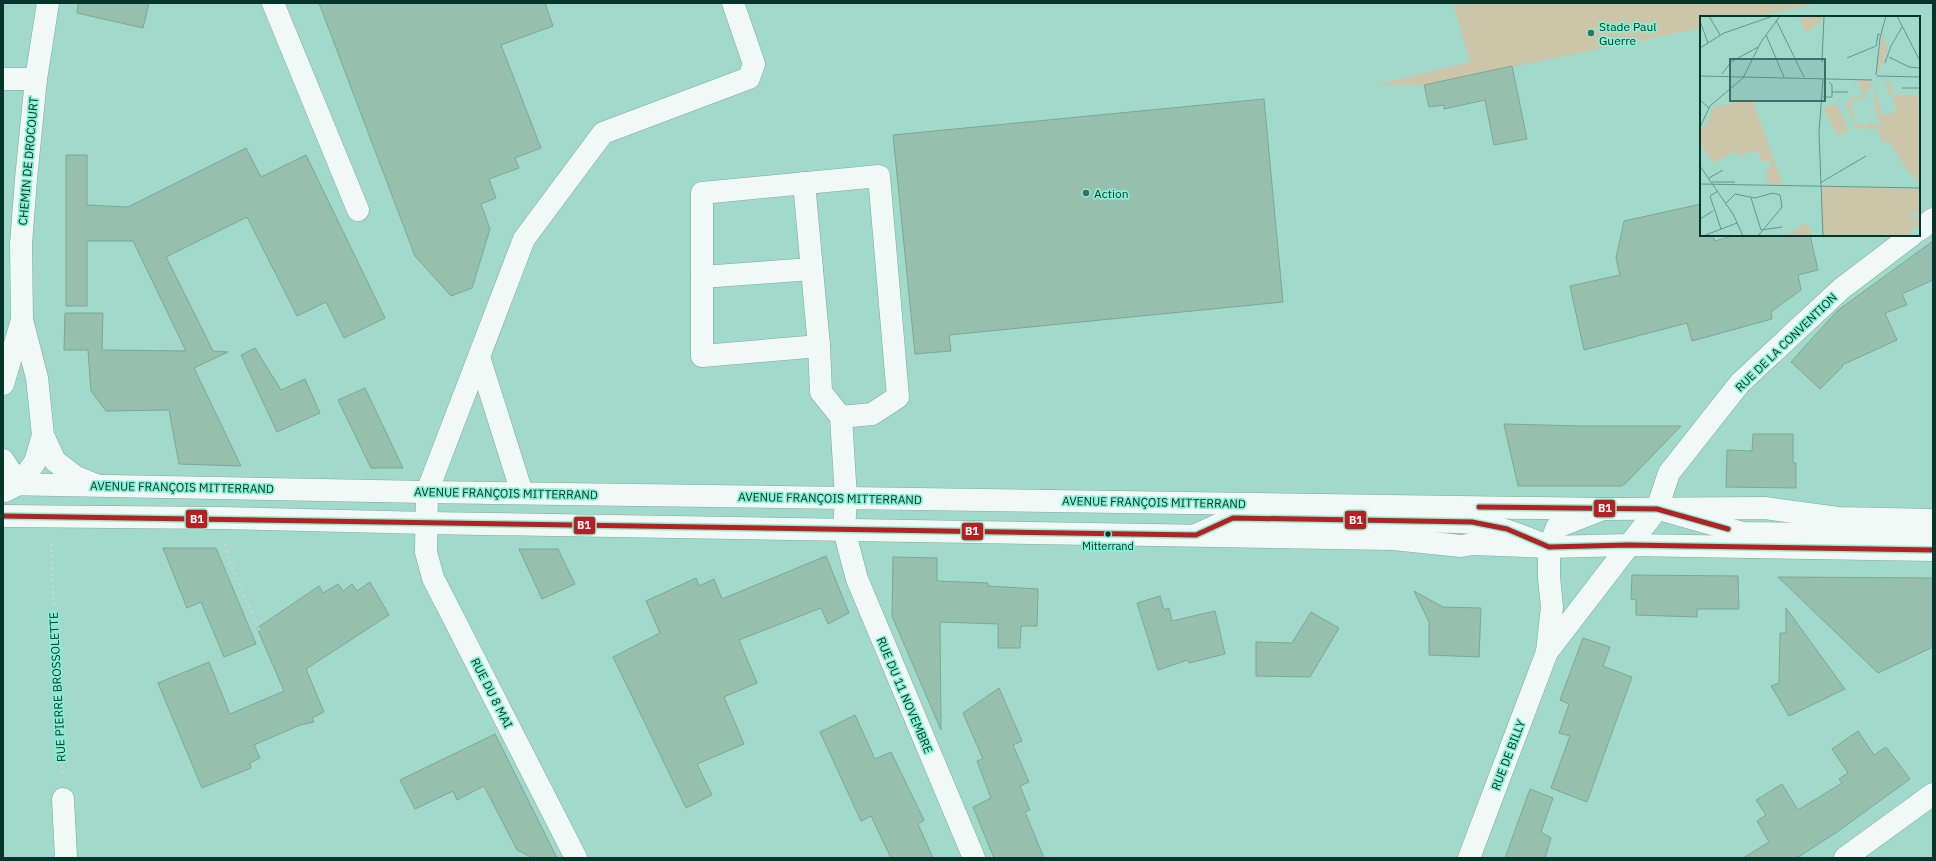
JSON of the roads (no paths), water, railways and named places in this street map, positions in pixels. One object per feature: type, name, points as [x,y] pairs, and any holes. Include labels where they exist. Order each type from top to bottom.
[{"type":"main road","name":"CHEMIN DE DROCOURT","points":[[48,3],[36,79],[21,244],[22,320],[37,378],[43,435],[55,461],[76,477],[96,485]]},
{"type":"main road","points":[[273,3],[358,210]]},
{"type":"main road","points":[[427,492],[524,239],[603,133],[749,78],[754,64],[733,3]]},
{"type":"main road","points":[[3,79],[36,79]]},
{"type":"main road","points":[[804,183],[819,346],[821,392],[841,417],[872,414],[898,397],[879,176],[804,183],[702,193],[702,356],[819,346]]},
{"type":"main road","points":[[1920,229],[1933,219]]},
{"type":"main road","name":"RUE DE LA CONVENTION","points":[[1657,509],[1669,473],[1740,383],[1841,289],[1911,236]]},
{"type":"main road","points":[[702,278],[812,269]]},
{"type":"main road","name":"CHEMIN DE DROCOURT","points":[[3,384],[22,320]]},
{"type":"main road","points":[[479,357],[522,493]]},
{"type":"main road","name":"RUE DU 11 NOVEMBRE","points":[[841,417],[846,498],[844,530],[857,580],[974,858]]},
{"type":"main road","name":"CHEMIN DE DROCOURT","points":[[8,486],[35,462],[43,435]]},
{"type":"main road","points":[[3,460],[8,486]]},
{"type":"main road","name":"AVENUE FRANÇOIS MITTERRAND","points":[[8,486],[96,485],[427,492],[1602,509],[1765,508],[1838,518],[1933,520]]},
{"type":"main road","name":"RUE DU 8 MAI","points":[[427,492],[426,552],[433,578],[576,858]]},
{"type":"main road","points":[[1549,547],[1557,527],[1602,509]]},
{"type":"main road","points":[[1657,509],[1743,533],[1933,536]]},
{"type":"main road","name":"RUE DE BILLY","points":[[1546,652],[1657,509]]},
{"type":"main road","points":[[3,516],[220,518],[427,523],[1393,539],[1461,546],[1473,544],[1549,547],[1628,545],[1933,550]]},
{"type":"main road","name":"RUE DE BILLY","points":[[1469,858],[1546,652],[1552,607],[1549,578],[1549,547]]},
{"type":"main road","points":[[1845,858],[1933,794]]},
{"type":"main road","points":[[63,799],[66,858]]},
{"type":"place","name":"Stade Paul Guerre","points":[[1591,33]]},
{"type":"place","name":"Action","points":[[1086,193]]},
{"type":"place","name":"Mitterrand","points":[[1108,534]]}]
